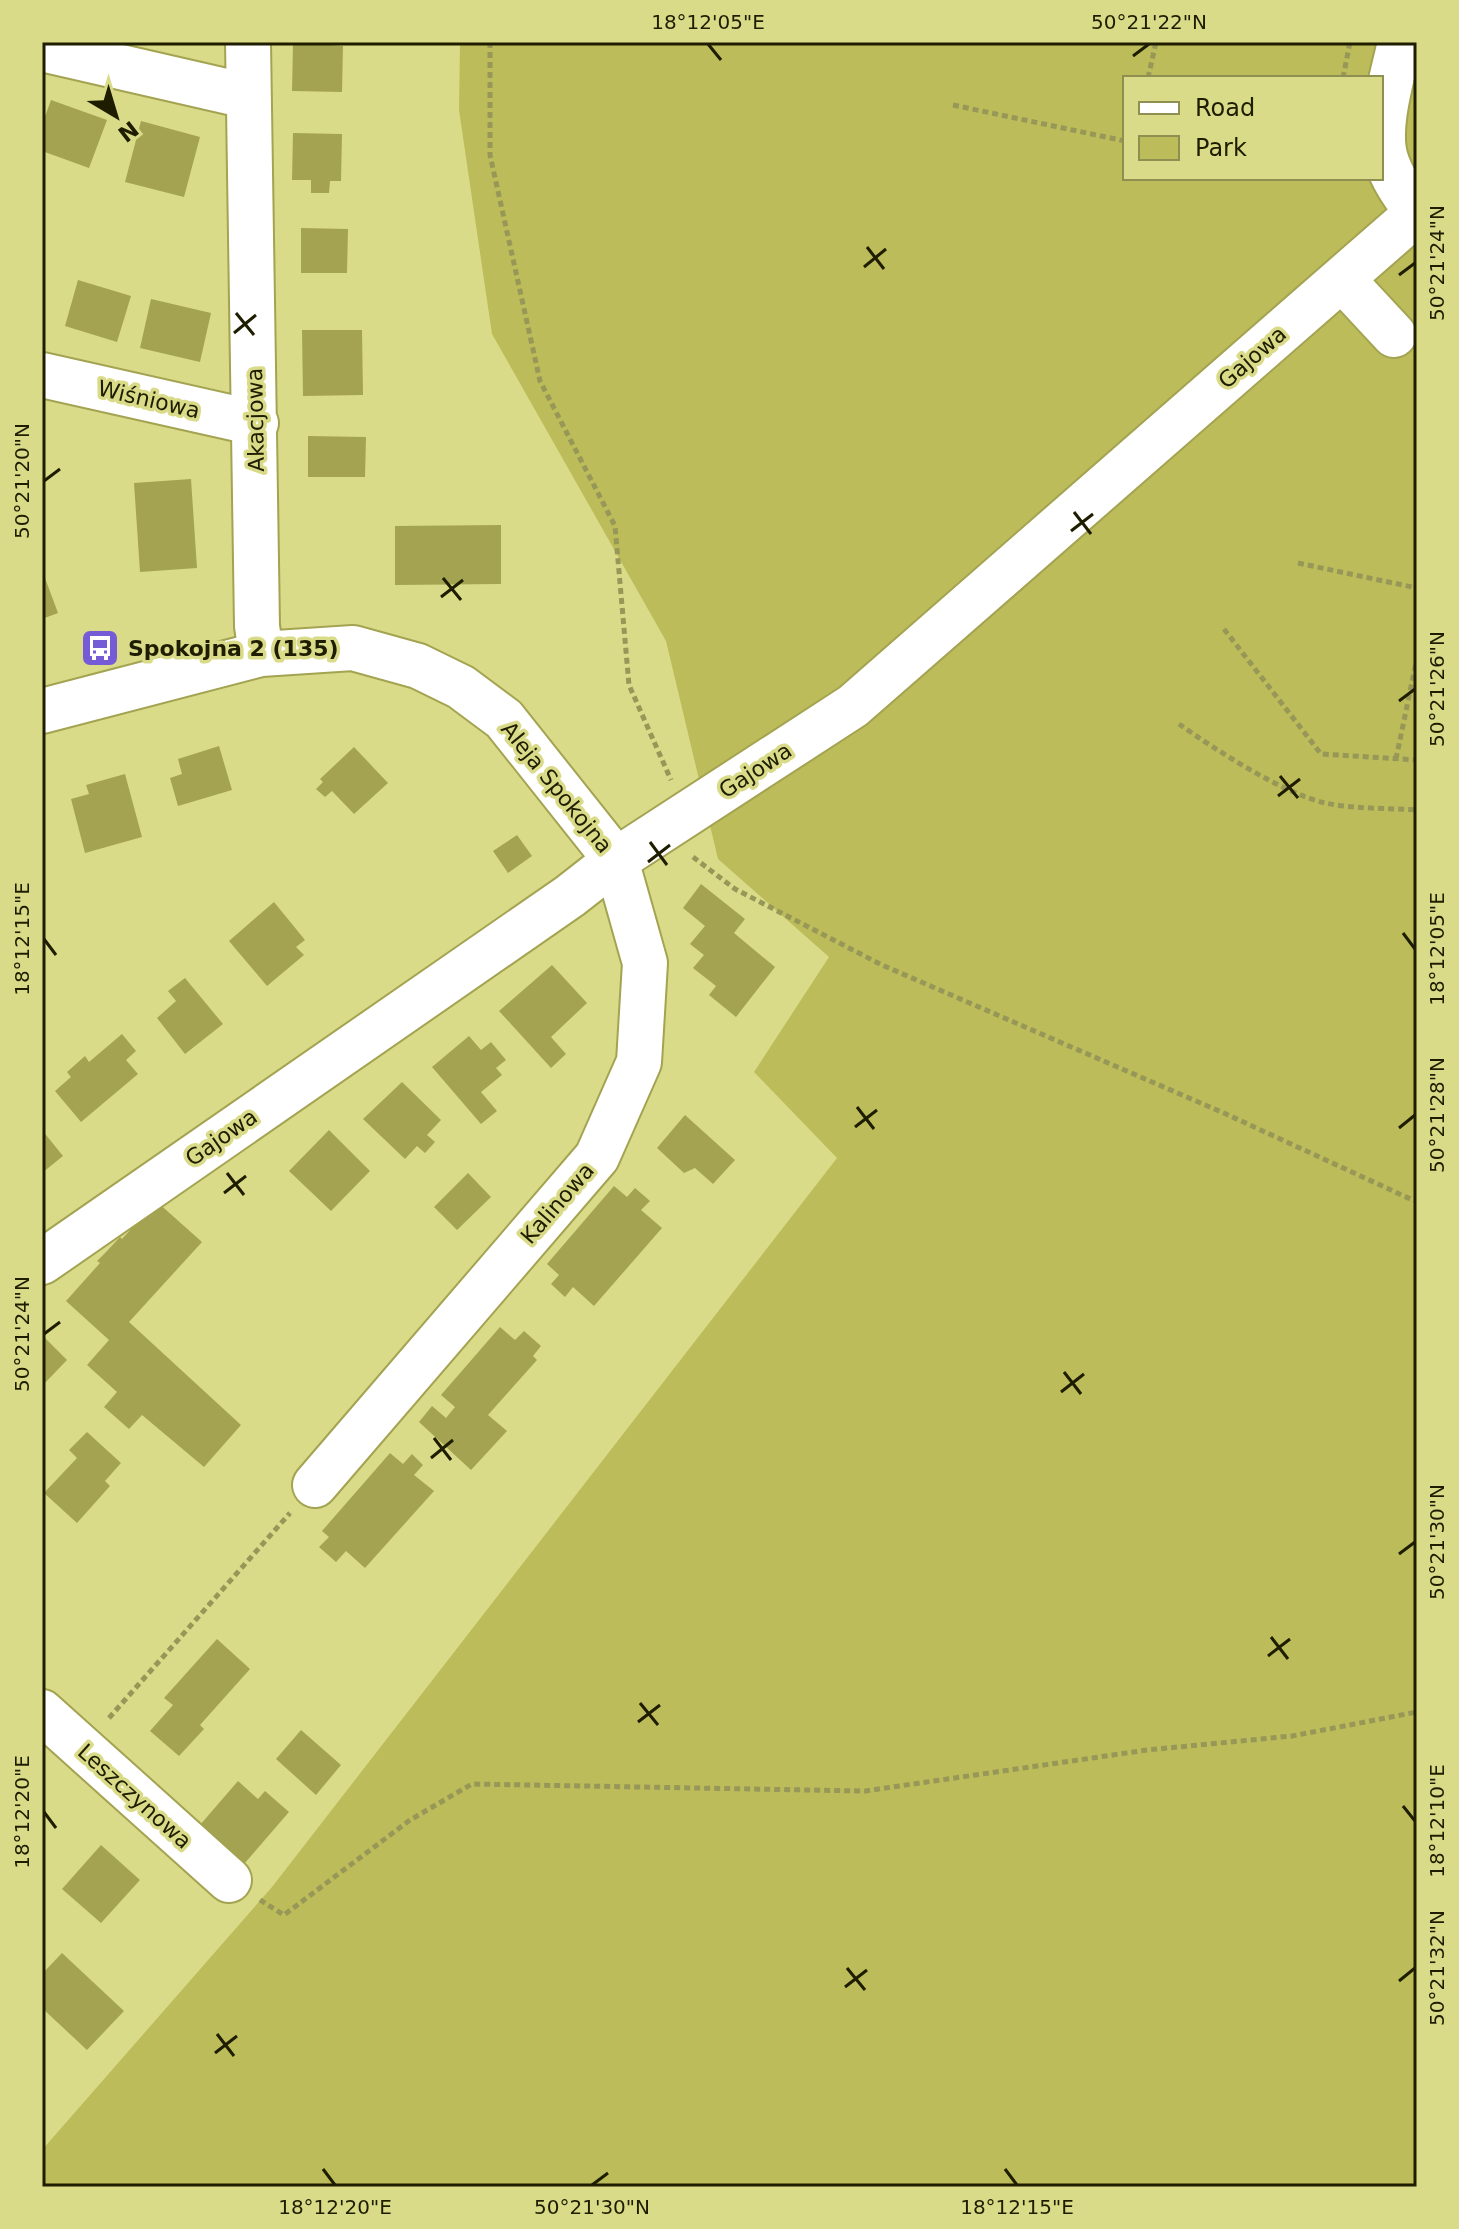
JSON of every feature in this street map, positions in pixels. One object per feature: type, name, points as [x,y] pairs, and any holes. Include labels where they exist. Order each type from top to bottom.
[{"type":"street","name":"Akacjowa","points":[[248,42],[257,626],[261,654]]},
{"type":"street","name":"Gajowa","points":[[42,1262],[570,896],[616,860],[853,706],[1417,213],[1389,167],[1383,143],[1400,42]]},
{"type":"street","points":[[42,49],[247,96]]},
{"type":"street","points":[[1342,279],[1394,335]]},
{"type":"street","name":"Wiśniowa","points":[[42,375],[256,423]]},
{"type":"street","name":"Aleja Spokojna","points":[[42,711],[261,654],[353,648],[418,666],[461,687],[504,719],[616,860]]},
{"type":"street","name":"Kalinowa","points":[[315,1485],[597,1157],[639,1062],[645,963],[616,860]]},
{"type":"street","name":"Leszczynowa","points":[[42,1712],[229,1880]]},
{"type":"path","points":[[490,42],[490,155],[540,381],[615,526],[629,685],[673,783]]},
{"type":"path","points":[[1148,76],[1156,42]]},
{"type":"path","points":[[1343,76],[1350,42]]},
{"type":"path","points":[[953,105],[1123,141]]},
{"type":"path","points":[[1298,563],[1417,588]]},
{"type":"path","points":[[1224,629],[1321,754],[1417,760]]},
{"type":"path","points":[[1396,759],[1417,658]]},
{"type":"path","points":[[1179,724],[1215,750],[1324,803],[1417,810]]},
{"type":"path","points":[[661,832],[735,889],[882,965],[1226,1114],[1417,1202]]},
{"type":"path","points":[[82,1749],[315,1485]]},
{"type":"path","points":[[229,1880],[284,1915],[410,1820],[472,1784],[865,1791],[1147,1750],[1292,1736],[1417,1712]]},
{"type":"green space","points":[[460,42],[1417,42],[1417,2187],[42,2187],[42,2150],[272,1887],[837,1158],[754,1072],[829,957],[718,859],[666,641],[492,334],[459,110]]},
{"type":"building","points":[[332,42],[331,45],[343,46],[342,92],[292,91],[293,44]]},
{"type":"building","points":[[51,100],[107,120],[89,168],[42,151],[42,125]]},
{"type":"building","points":[[141,121],[200,137],[184,197],[125,182]]},
{"type":"building","points":[[293,133],[342,134],[341,181],[330,181],[329,193],[311,193],[311,180],[292,180]]},
{"type":"building","points":[[301,228],[348,229],[347,273],[301,273]]},
{"type":"building","points":[[78,280],[131,296],[117,342],[65,326]]},
{"type":"building","points":[[151,299],[211,313],[200,362],[140,348]]},
{"type":"building","points":[[302,330],[362,330],[363,395],[303,396]]},
{"type":"building","points":[[308,436],[366,437],[365,477],[308,477]]},
{"type":"building","points":[[191,479],[197,568],[140,572],[134,483]]},
{"type":"building","points":[[501,525],[501,584],[395,585],[395,526]]},
{"type":"building","points":[[42,570],[58,613],[42,619]]},
{"type":"building","points":[[219,746],[232,790],[178,806],[170,778],[182,774],[178,759]]},
{"type":"building","points":[[354,747],[388,783],[354,814],[332,791],[325,797],[316,789],[323,782],[320,779]]},
{"type":"building","points":[[125,774],[142,837],[85,853],[71,799],[89,794],[86,785]]},
{"type":"building","points":[[517,835],[532,856],[508,873],[493,851]]},
{"type":"building","points":[[701,884],[745,919],[734,933],[775,967],[736,1017],[709,995],[716,986],[693,968],[704,955],[690,944],[705,926],[683,908]]},
{"type":"building","points":[[274,902],[305,940],[296,947],[304,955],[267,986],[229,941]]},
{"type":"building","points":[[552,965],[587,1003],[551,1037],[566,1054],[551,1068],[499,1011]]},
{"type":"building","points":[[185,978],[223,1024],[185,1054],[157,1018],[176,1001],[168,991]]},
{"type":"building","points":[[122,1034],[136,1051],[126,1060],[138,1074],[81,1122],[55,1091],[71,1077],[67,1072],[85,1056],[89,1062]]},
{"type":"building","points":[[469,1036],[481,1050],[491,1042],[506,1060],[496,1068],[502,1075],[481,1092],[497,1111],[481,1124],[432,1067]]},
{"type":"building","points":[[402,1082],[441,1120],[427,1135],[435,1142],[425,1153],[417,1146],[405,1159],[363,1119]]},
{"type":"building","points":[[685,1115],[735,1160],[713,1184],[695,1168],[684,1173],[657,1148]]},
{"type":"building","points":[[42,1130],[63,1156],[42,1173]]},
{"type":"building","points":[[329,1130],[370,1171],[331,1211],[289,1171]]},
{"type":"building","points":[[468,1173],[491,1197],[457,1230],[434,1207]]},
{"type":"building","points":[[614,1186],[627,1197],[635,1188],[650,1201],[641,1210],[662,1228],[594,1306],[573,1287],[565,1297],[551,1284],[559,1275],[547,1264]]},
{"type":"building","points":[[156,1201],[202,1242],[129,1322],[241,1425],[204,1467],[142,1415],[129,1429],[104,1407],[117,1392],[87,1365],[109,1340],[66,1301],[100,1263],[97,1261],[120,1237],[122,1239]]},
{"type":"building","points":[[500,1327],[515,1340],[524,1331],[541,1346],[533,1356],[537,1360],[488,1415],[507,1431],[471,1470],[419,1422],[432,1406],[446,1418],[455,1407],[441,1395]]},
{"type":"building","points":[[42,1335],[67,1360],[42,1386]]},
{"type":"building","points":[[87,1432],[121,1463],[105,1481],[110,1486],[77,1523],[44,1493],[77,1458],[69,1450]]},
{"type":"building","points":[[390,1453],[403,1464],[412,1454],[423,1465],[414,1475],[434,1491],[365,1568],[346,1551],[336,1562],[319,1547],[329,1537],[322,1531]]},
{"type":"building","points":[[217,1639],[250,1669],[200,1725],[204,1729],[179,1756],[150,1731],[173,1705],[164,1698]]},
{"type":"building","points":[[301,1730],[341,1765],[316,1795],[276,1759]]},
{"type":"building","points":[[238,1781],[258,1799],[265,1791],[289,1812],[244,1864],[200,1825]]},
{"type":"building","points":[[101,1845],[140,1880],[101,1923],[62,1889]]},
{"type":"building","points":[[62,1953],[124,2011],[87,2050],[42,2008],[42,1974]]},
{"type":"place","name":"Spokojna 2 (135)","points":[[100,648]]}]
